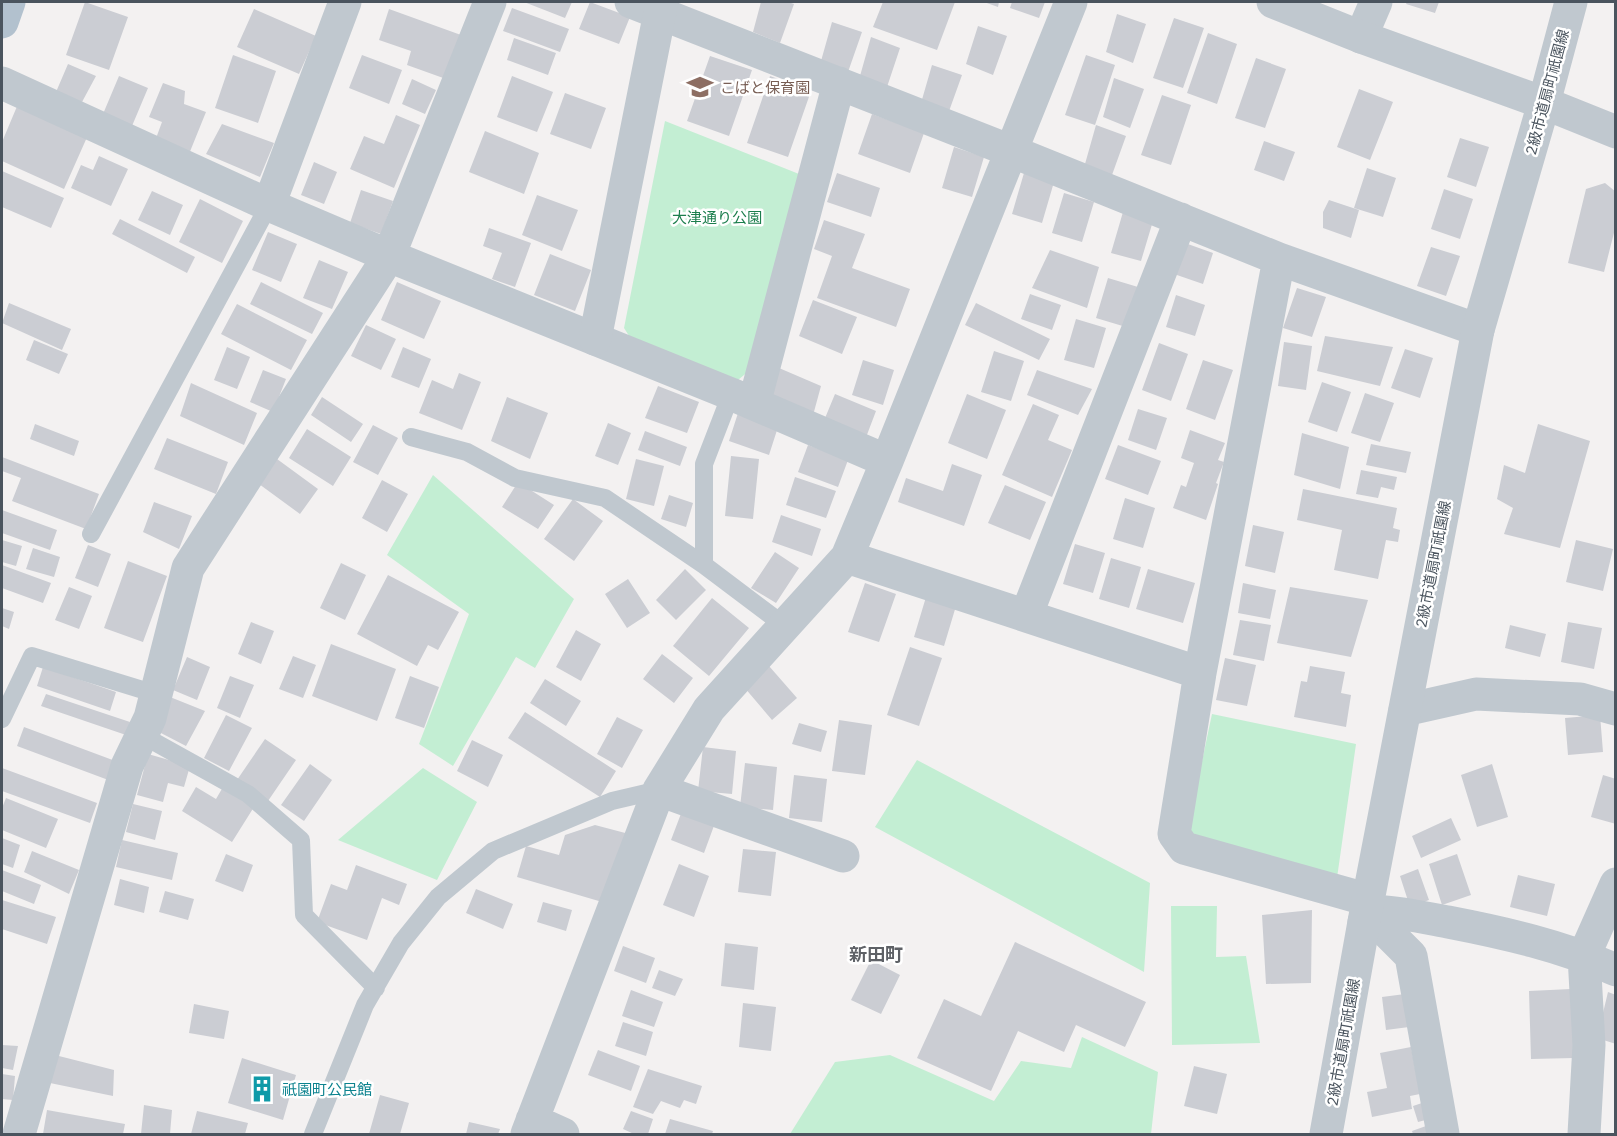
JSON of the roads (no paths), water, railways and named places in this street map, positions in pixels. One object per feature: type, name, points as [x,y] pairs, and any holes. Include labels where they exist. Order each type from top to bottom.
[{"type":"main road","points":[[2,22],[9,2]]},
{"type":"street","points":[[269,205],[345,2]]},
{"type":"street","points":[[19,1134],[127,766],[150,718],[188,568],[389,256],[490,2]]},
{"type":"street","points":[[563,1134],[530,1127],[659,790],[709,709],[847,557],[1071,2]]},
{"type":"street","points":[[1273,2],[1361,38],[1544,103],[1616,132]]},
{"type":"street","points":[[1361,38],[1376,2]]},
{"type":"street","name":"2級市道扇町祇園線","points":[[1326,1134],[1366,911],[1478,330],[1571,2]]},
{"type":"street","points":[[595,339],[651,5],[1279,260],[1478,330]]},
{"type":"street","points":[[2,83],[269,205],[743,399],[887,461]]},
{"type":"street","points":[[743,399],[839,83]]},
{"type":"street","points":[[1026,616],[1181,219]]},
{"type":"street","points":[[1279,260],[1200,673],[1174,834],[1184,848],[1366,911],[1388,911],[1494,931],[1584,956],[1616,970]]},
{"type":"street","points":[[847,557],[1200,673]]},
{"type":"street","points":[[1405,710],[1476,694],[1580,699],[1616,709]]},
{"type":"street","points":[[659,790],[843,856]]},
{"type":"street","points":[[1584,1134],[1589,1045],[1584,956],[1616,884]]},
{"type":"street","points":[[1366,911],[1411,956],[1443,1134]]},
{"type":"lane","points":[[92,534],[269,205]]},
{"type":"lane","points":[[704,565],[704,464],[743,399]]},
{"type":"lane","points":[[411,437],[467,452],[515,478],[605,498],[704,565],[785,626]]},
{"type":"lane","points":[[2,719],[32,656],[156,694]]},
{"type":"lane","points":[[142,735],[248,794],[301,840],[304,915],[376,988]]},
{"type":"lane","points":[[313,1134],[365,1005],[401,943],[438,897],[493,851],[612,801],[659,790]]},
{"type":"place","name":"こばと保育園","points":[[700,87]]},
{"type":"place","name":"祇園町公民館","points":[[262,1089]]},
{"type":"district","name":"新田町","points":[[876,954]]},
{"type":"park label","name":"大津通り公園","points":[[717,217]]}]
